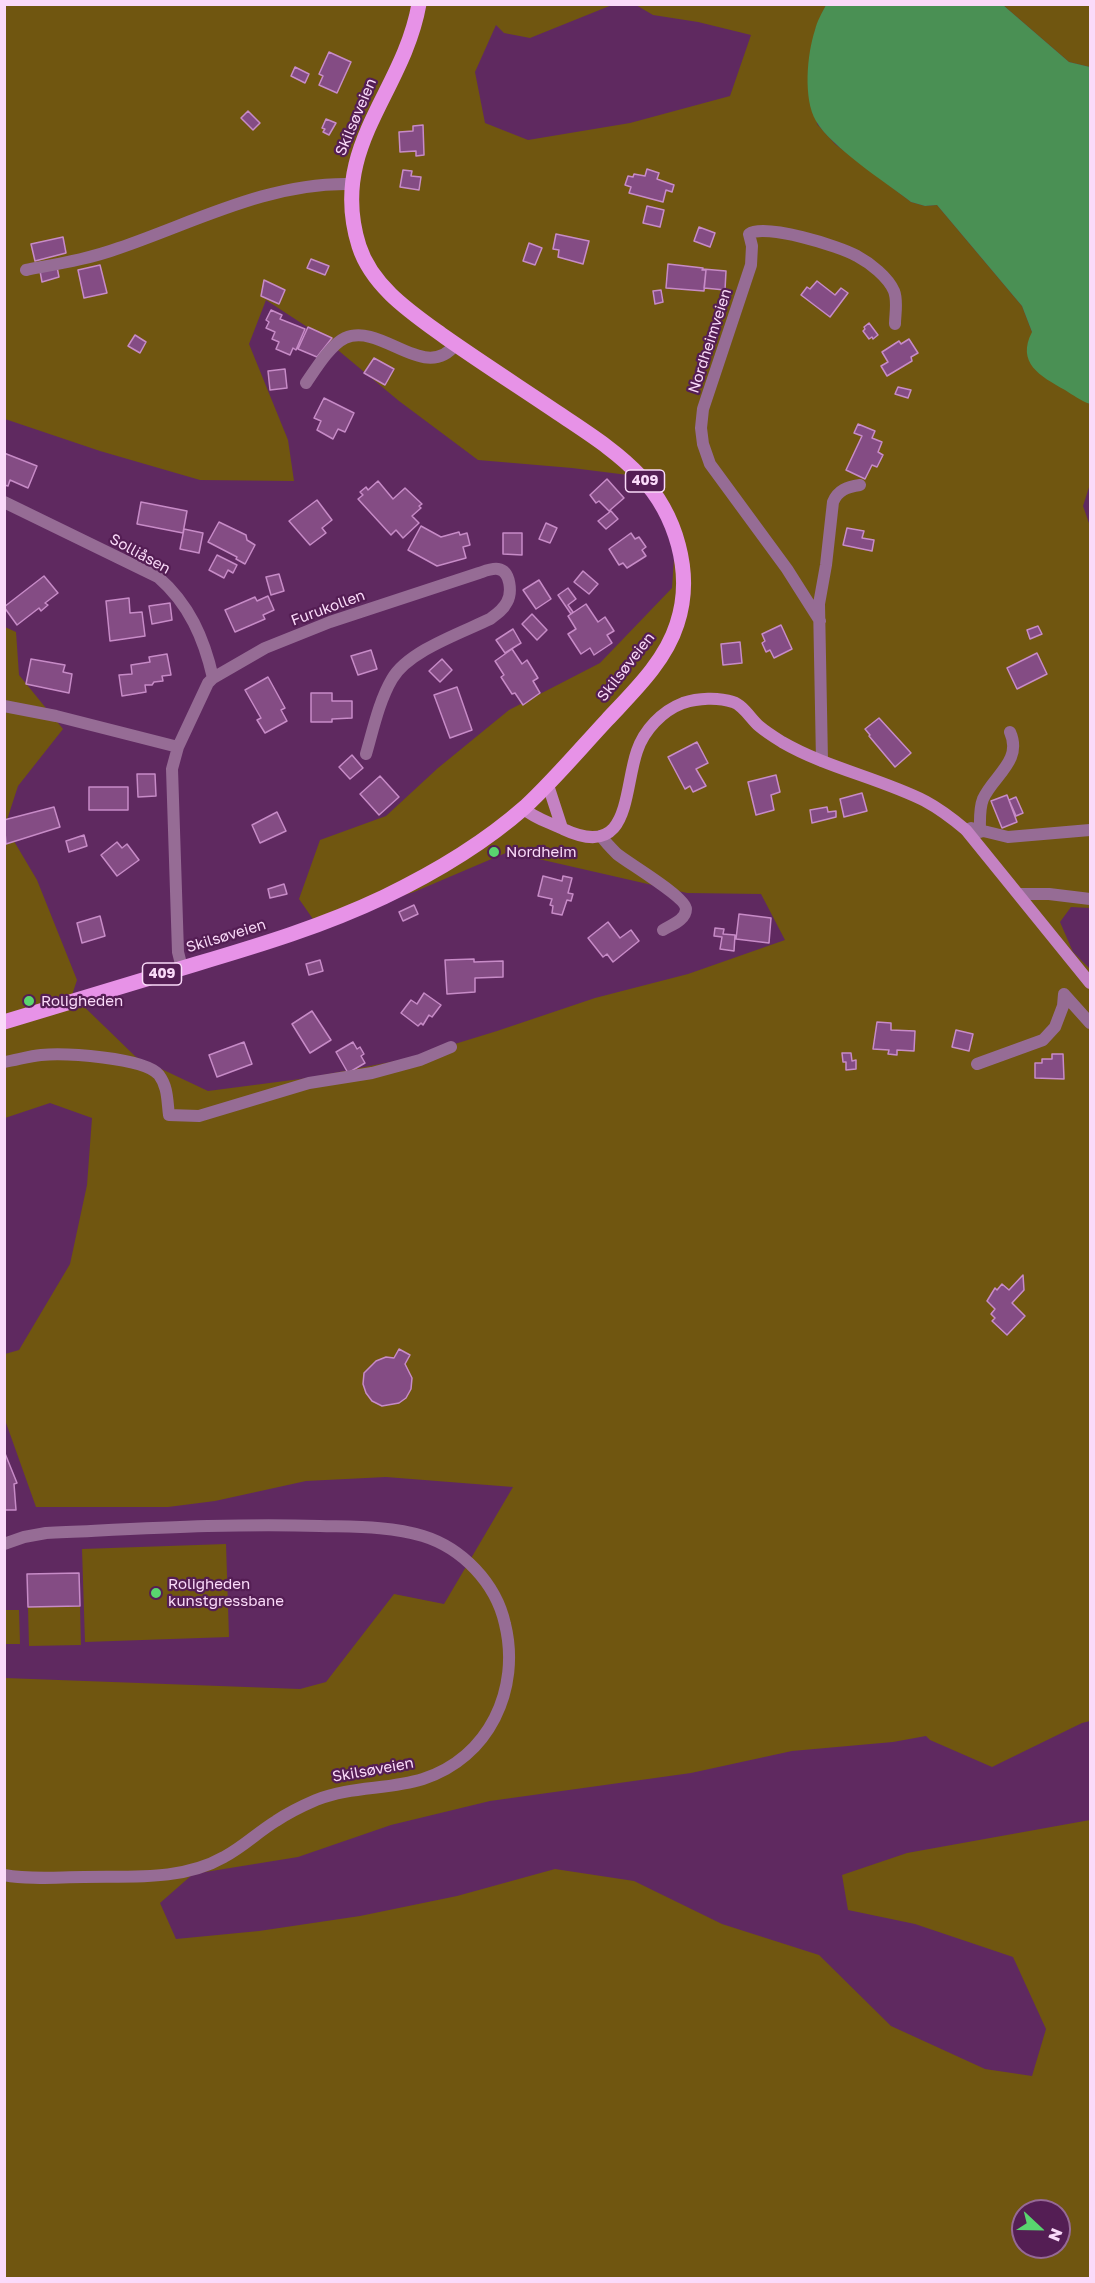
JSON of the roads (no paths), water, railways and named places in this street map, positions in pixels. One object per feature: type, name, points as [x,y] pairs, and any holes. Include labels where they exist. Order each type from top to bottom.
[{"type":"main road","name":"Skilsøveien","points":[[4,1022],[320,924],[384,897],[438,869],[485,838],[523,808],[548,784],[637,688],[666,650],[678,623],[684,583],[680,550],[673,527],[644,480],[628,464],[581,428],[411,312],[376,277],[360,250],[352,216],[351,184],[361,144],[397,70],[417,16],[419,4]]},
{"type":"main road","points":[[523,808],[532,816],[585,838],[602,836],[612,831],[619,823],[628,798],[637,751],[654,722],[681,704],[694,700],[717,699],[735,703],[761,728],[782,742],[822,761],[924,801],[945,813],[966,830],[1090,983]]},
{"type":"main road","points":[[548,784],[562,828]]},
{"type":"street","points":[[26,270],[83,259],[116,249],[253,198],[288,190],[351,184]]},
{"type":"street","name":"Nordheimveien","points":[[819,621],[787,569],[710,464],[703,444],[701,428],[703,409],[751,265],[752,246],[749,234],[754,230],[762,230],[808,239],[859,257],[882,276],[894,291],[895,324]]},
{"type":"street","points":[[306,383],[323,359],[343,339],[351,336],[375,339],[431,359],[446,355],[456,344]]},
{"type":"street","points":[[822,761],[819,604],[833,502],[837,494],[850,486],[860,485]]},
{"type":"street","name":"Solliåsen","points":[[4,502],[158,577],[172,589],[191,616],[202,638],[213,678]]},
{"type":"street","name":"Furukollen","points":[[213,678],[265,648],[330,622],[479,573],[497,569],[504,571],[508,577],[510,590],[508,600],[501,610],[490,619],[405,663],[393,677],[385,691],[366,754]]},
{"type":"street","points":[[182,968],[178,952],[170,782],[178,747],[213,678]]},
{"type":"street","points":[[4,706],[178,747]]},
{"type":"street","points":[[980,832],[983,798],[1006,768],[1013,754],[1014,740],[1010,732]]},
{"type":"street","points":[[966,830],[971,828],[1008,837],[1090,830]]},
{"type":"street","points":[[602,836],[618,854],[685,903],[687,909],[683,918],[663,930]]},
{"type":"street","points":[[1019,894],[1049,894],[1090,899]]},
{"type":"street","points":[[976,1064],[1043,1040],[1055,1027],[1063,1006],[1064,994],[1090,1023]]},
{"type":"street","points":[[4,1062],[42,1055],[98,1056],[134,1062],[157,1072],[162,1079],[166,1086],[169,1114],[199,1116],[309,1083],[372,1073],[420,1060],[451,1047]]},
{"type":"street","name":"Skilsøveien","points":[[4,1544],[46,1533],[223,1526],[362,1528],[398,1530],[420,1535],[437,1540],[453,1550],[483,1578],[494,1595],[504,1618],[510,1642],[510,1665],[506,1691],[499,1711],[488,1730],[475,1746],[443,1771],[414,1781],[344,1791],[320,1799],[275,1821],[225,1857],[189,1871],[165,1875],[126,1876],[30,1878],[4,1875]]},
{"type":"place","name":"Nordheim","points":[[494,852]]},
{"type":"place","name":"Roligheden","points":[[29,1001]]},
{"type":"place","name":"Roligheden kunstgressbane","points":[[156,1593]]}]
